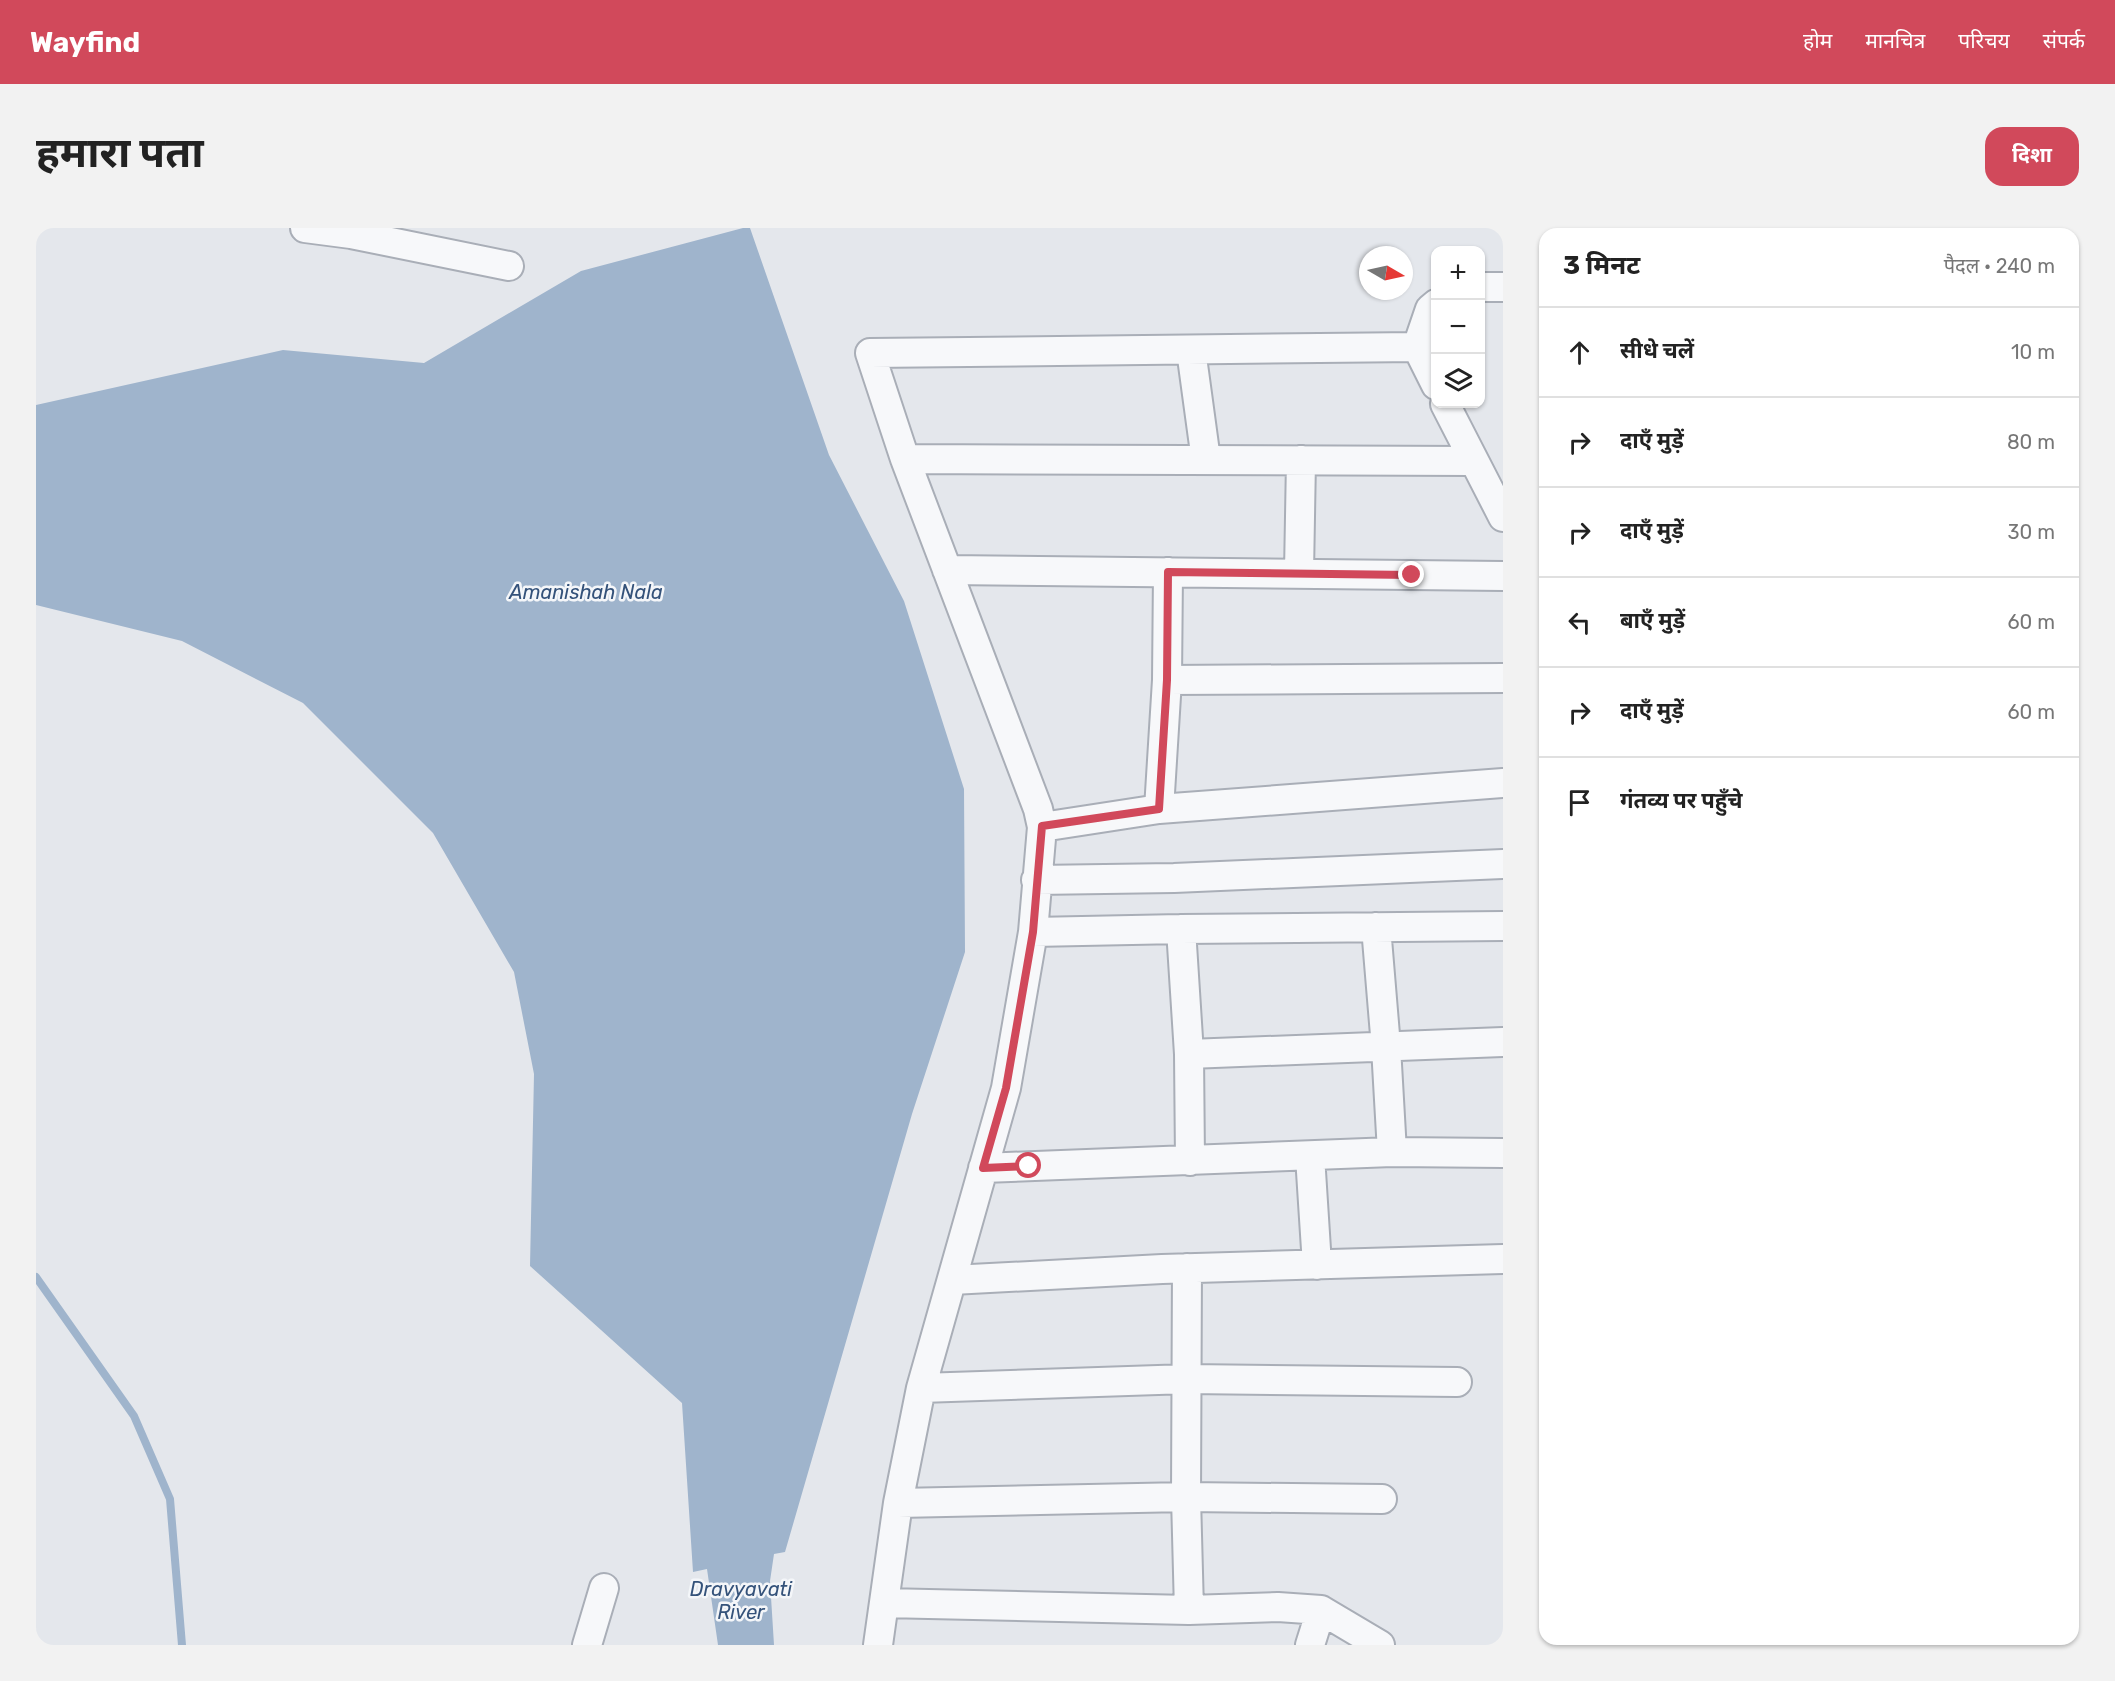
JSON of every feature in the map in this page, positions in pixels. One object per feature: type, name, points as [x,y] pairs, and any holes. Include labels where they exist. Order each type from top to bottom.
[{"type":"street","points":[[305,228],[351,234],[509,266]]},
{"type":"street","points":[[1485,287],[1503,287]]},
{"type":"street","points":[[1431,308],[1417,347],[1431,375]]},
{"type":"street","points":[[878,1645],[898,1503],[921,1388],[1006,1088],[1033,932],[1042,826],[1038,809],[905,459],[870,353],[1417,347]]},
{"type":"street","points":[[1191,350],[1206,460]]},
{"type":"street","points":[[1447,408],[1503,517]]},
{"type":"street","points":[[905,459],[1473,461]]},
{"type":"street","points":[[1299,573],[1301,460]]},
{"type":"street","points":[[947,570],[1503,576]]},
{"type":"street","points":[[1159,809],[1167,680],[1168,572]]},
{"type":"street","points":[[1167,680],[1503,678]]},
{"type":"street","points":[[1042,826],[1159,809],[1503,783]]},
{"type":"street","points":[[1036,880],[1174,878],[1503,864]]},
{"type":"street","points":[[1033,932],[1503,926]]},
{"type":"street","points":[[1376,927],[1392,1152]]},
{"type":"street","points":[[1181,929],[1189,1054],[1191,1161]]},
{"type":"street","points":[[1189,1054],[1503,1042]]},
{"type":"street","points":[[983,1168],[1392,1152],[1503,1153]]},
{"type":"street","points":[[1310,1156],[1317,1265]]},
{"type":"street","points":[[952,1280],[1187,1268],[1503,1259]]},
{"type":"street","points":[[1187,1268],[1186,1497],[1189,1610]]},
{"type":"street","points":[[921,1388],[1188,1379],[1457,1382]]},
{"type":"street","points":[[898,1503],[1186,1497],[1382,1499]]},
{"type":"street","points":[[587,1645],[604,1588]]},
{"type":"street","points":[[884,1603],[1189,1610],[1278,1607],[1321,1610],[1380,1645]]},
{"type":"street","points":[[1310,1645],[1321,1610]]},
{"type":"water","name":"Amanishah Nala","points":[[750,228],[829,455],[904,601],[964,789],[965,952],[912,1114],[785,1552],[774,1554],[770,1581],[774,1645],[718,1645],[707,1569],[693,1572],[682,1403],[530,1266],[534,1074],[514,972],[433,833],[303,703],[182,641],[36,605],[36,405],[283,350],[424,363],[581,271]]},
{"type":"waterway","points":[[36,1277],[134,1416],[170,1499],[182,1645]]},
{"type":"route","points":[[1029,1166],[983,1168],[1006,1088],[1033,932],[1042,826],[1159,809],[1167,680],[1168,572],[1412,575]]},
{"type":"water label","name":"Dravyavati River","points":[[741,1600]]}]
